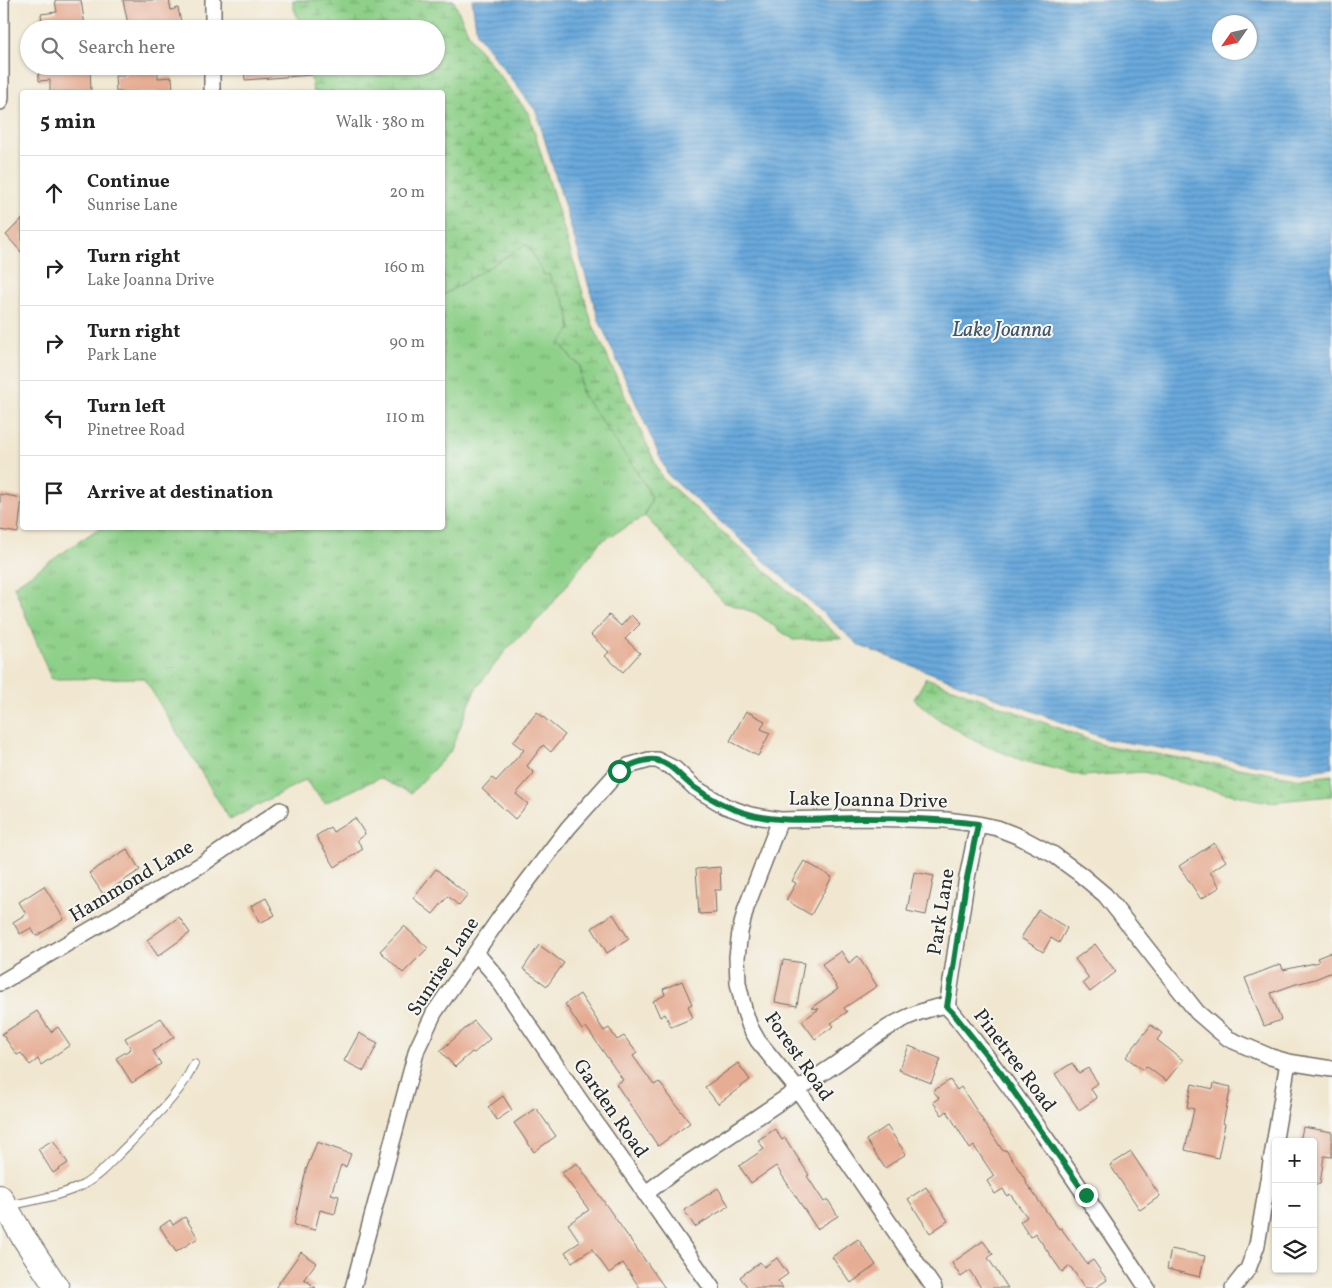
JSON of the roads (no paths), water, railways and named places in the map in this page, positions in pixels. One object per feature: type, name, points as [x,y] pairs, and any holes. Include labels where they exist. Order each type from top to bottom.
[{"type":"main road","points":[[2,1205],[57,1288]]},
{"type":"street","points":[[0,102],[1,0]]},
{"type":"street","points":[[213,0],[213,20]]},
{"type":"street","points":[[212,75],[212,90]]},
{"type":"street","name":"Sunrise Lane","points":[[352,1288],[417,1049],[434,1013],[501,916],[568,828],[612,777],[628,766],[648,760],[657,760]]},
{"type":"street","name":"Lake Joanna Drive","points":[[657,760],[667,764],[695,788],[725,806],[750,815],[780,820],[863,818],[946,820],[997,828],[1020,837],[1054,855],[1105,895],[1172,981],[1209,1023],[1230,1039],[1271,1057],[1288,1062],[1332,1069]]},
{"type":"street","name":"Hammond Lane","points":[[0,983],[204,863],[280,810]]},
{"type":"street","name":"Forest Road","points":[[780,820],[746,908],[740,932],[737,957],[738,983],[744,1009],[750,1027],[758,1041],[798,1090],[934,1288]]},
{"type":"street","name":"Park Lane","points":[[947,1007],[966,883],[978,824]]},
{"type":"street","name":"Garden Road","points":[[476,954],[495,975],[645,1194],[712,1288]]},
{"type":"street","name":"Pinetree Road","points":[[645,1194],[671,1174],[798,1090],[880,1032],[907,1017],[930,1008],[942,1006],[947,1007],[953,1013],[1000,1072],[1086,1195],[1147,1288]]},
{"type":"street","points":[[1233,1288],[1248,1269],[1257,1245],[1288,1062]]},
{"type":"lane","points":[[2,1205],[64,1192],[80,1186],[97,1176],[172,1098],[186,1081],[194,1064]]},
{"type":"water","name":"Lake Joanna","points":[[472,0],[1332,0],[1332,768],[1301,772],[1106,739],[860,646],[668,475],[599,320],[536,111],[477,34]]}]
